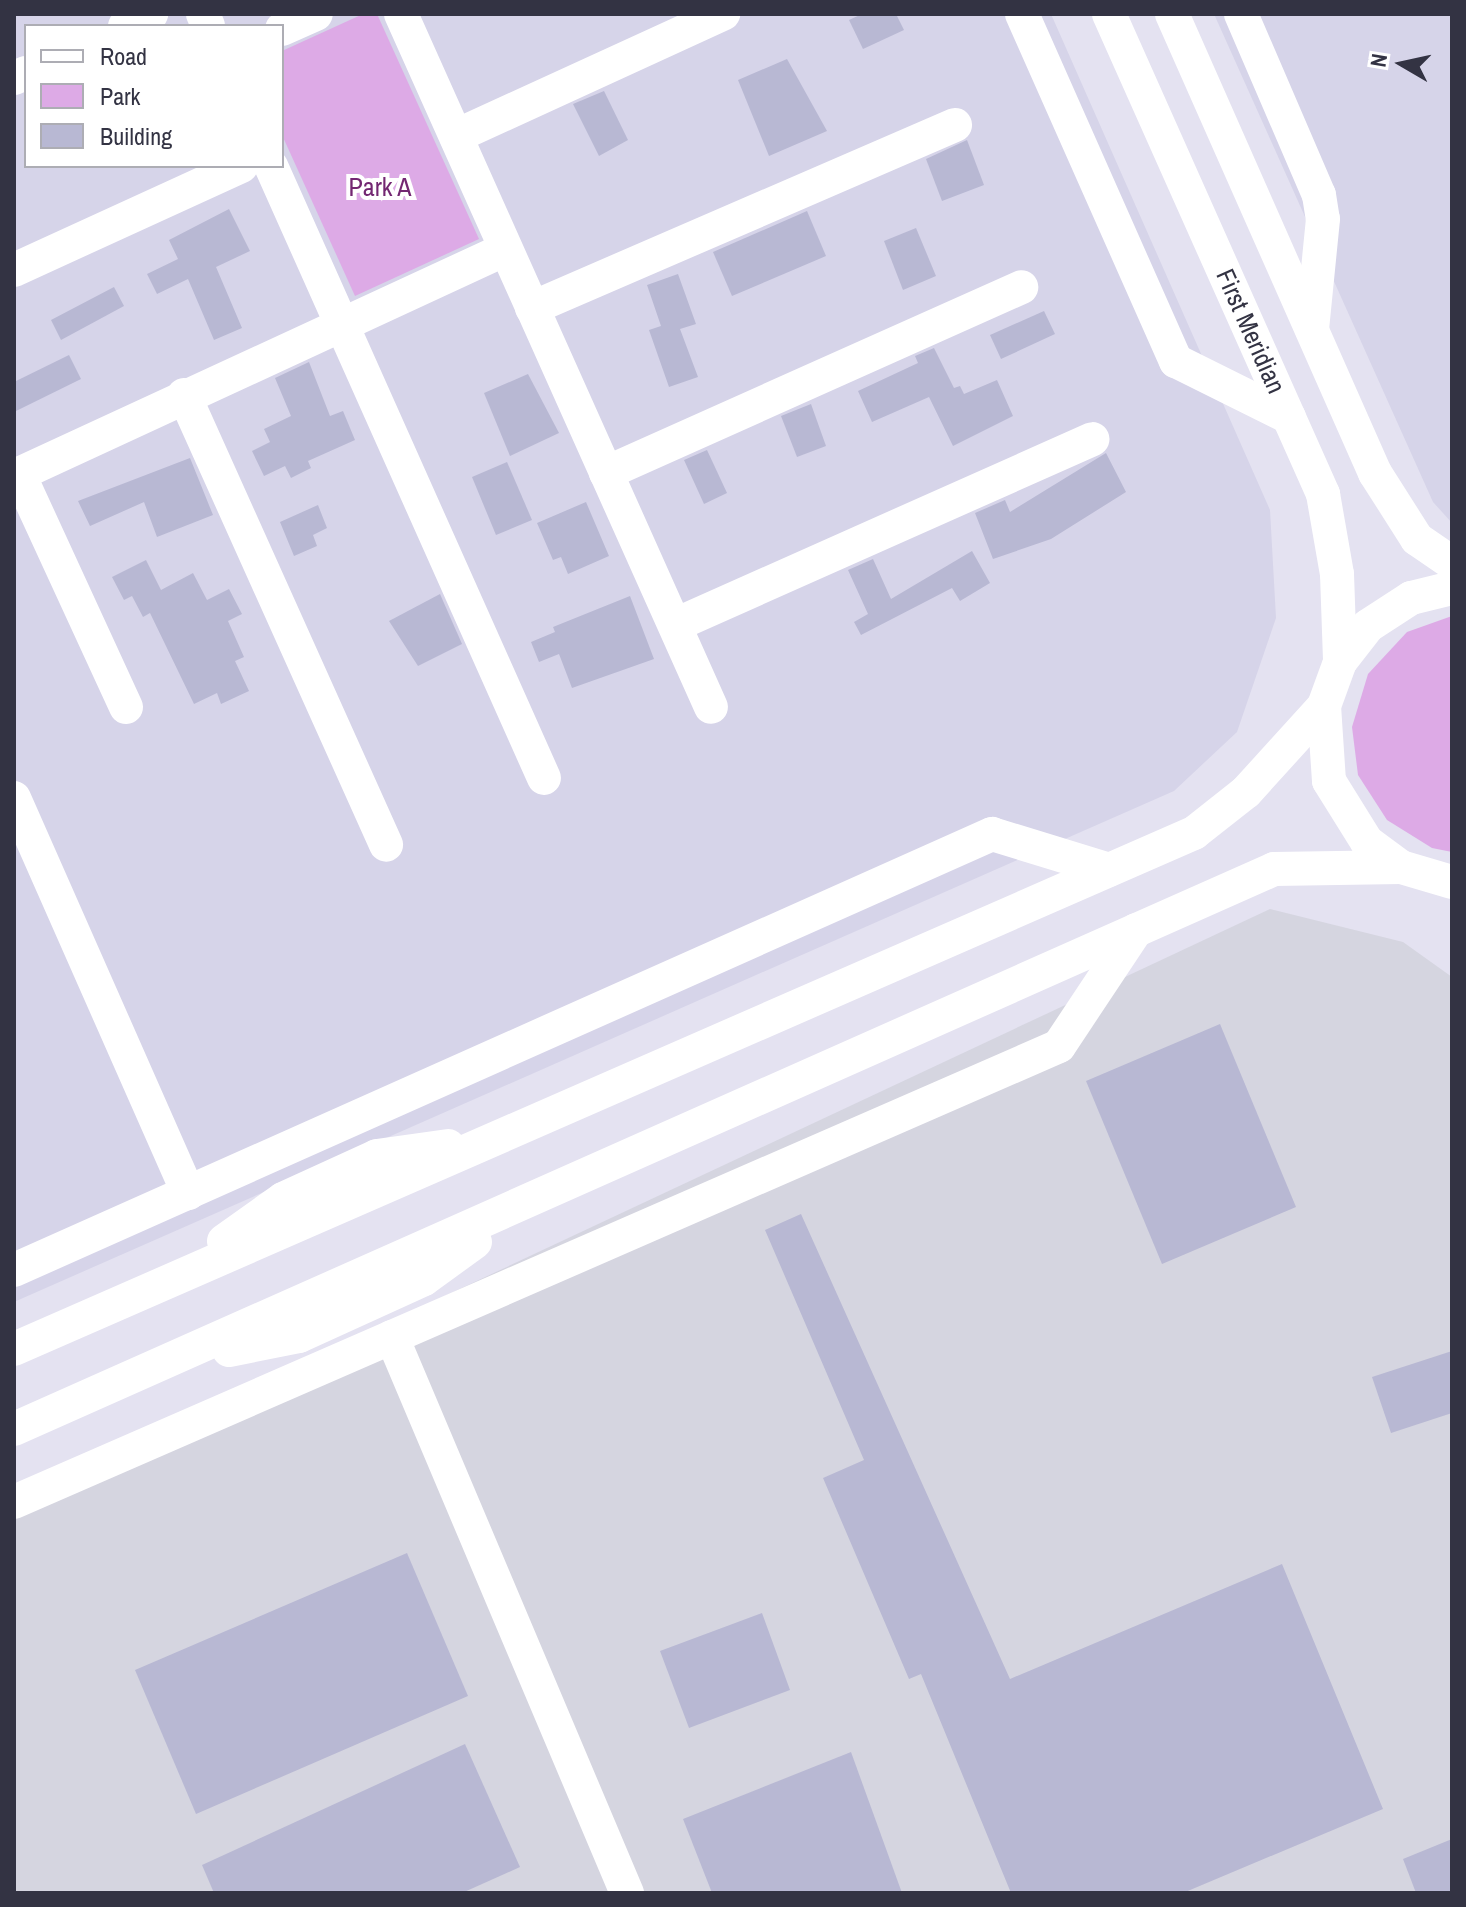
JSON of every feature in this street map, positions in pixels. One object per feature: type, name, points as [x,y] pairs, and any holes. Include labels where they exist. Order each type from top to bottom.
[{"type":"street","points":[[129,24],[151,14]]},
{"type":"street","points":[[284,28],[316,14]]},
{"type":"street","points":[[401,14],[711,707]]},
{"type":"street","points":[[456,136],[723,14]]},
{"type":"street","points":[[1022,14],[1176,361],[1289,417]]},
{"type":"street","name":"First Meridian","points":[[1109,14],[1323,494],[1337,574],[1340,662]]},
{"type":"street","points":[[1172,14],[1375,473],[1417,539],[1452,563]]},
{"type":"street","points":[[1241,14],[1319,195],[1323,219],[1312,330]]},
{"type":"street","points":[[532,308],[955,125]]},
{"type":"street","points":[[14,270],[237,168]]},
{"type":"street","points":[[272,168],[544,778]]},
{"type":"street","points":[[126,707],[16,475],[340,321],[506,249]]},
{"type":"street","points":[[606,473],[1021,287]]},
{"type":"street","points":[[184,395],[386,845]]},
{"type":"street","points":[[675,625],[1092,439]]},
{"type":"street","points":[[14,1349],[1194,833],[1246,792],[1324,706],[1340,662],[1368,626],[1411,598],[1452,588]]},
{"type":"street","points":[[1324,706],[1329,781],[1367,842],[1401,867]]},
{"type":"street","points":[[14,798],[188,1193]]},
{"type":"street","points":[[14,1270],[992,834],[1109,870]]},
{"type":"street","points":[[14,1429],[1274,869],[1401,867],[1452,882]]},
{"type":"street","points":[[14,1502],[1059,1046],[1137,930]]},
{"type":"street","points":[[392,1337],[627,1893]]},
{"type":"shaded area","points":[[14,14],[1051,14],[1270,510],[1276,618],[1237,732],[1174,791],[14,1302]]},
{"type":"shaded area","points":[[1214,14],[1452,14],[1452,523],[1433,502]]},
{"type":"shaded area","points":[[1270,909],[1403,942],[1452,977],[1452,1893],[14,1893],[14,1498]]},
{"type":"green space","name":"Park A","points":[[363,14],[377,14],[479,239],[355,296],[284,139],[284,50]]},
{"type":"green space","points":[[1452,616],[1452,852],[1432,848],[1387,820],[1358,775],[1352,727],[1368,674],[1407,632]]},
{"type":"building","points":[[862,14],[896,14],[904,30],[863,49],[849,20]]},
{"type":"building","points":[[787,59],[827,131],[769,156],[738,80]]},
{"type":"building","points":[[604,91],[628,140],[599,156],[573,104]]},
{"type":"building","points":[[967,140],[984,185],[942,201],[926,159]]},
{"type":"building","points":[[229,209],[250,251],[216,267],[242,328],[214,340],[188,279],[157,294],[147,274],[178,259],[169,240]]},
{"type":"building","points":[[807,211],[826,256],[732,296],[713,252]]},
{"type":"building","points":[[916,228],[936,276],[903,290],[884,241]]},
{"type":"building","points":[[678,274],[696,324],[680,329],[698,377],[669,387],[649,330],[661,326],[647,285]]},
{"type":"building","points":[[114,287],[124,306],[61,340],[51,320]]},
{"type":"building","points":[[1044,311],[1055,334],[1001,359],[990,335]]},
{"type":"building","points":[[934,348],[954,388],[960,386],[964,394],[997,380],[1013,416],[953,446],[929,397],[872,422],[858,391],[918,363],[915,356]]},
{"type":"building","points":[[69,355],[81,379],[14,412],[14,382]]},
{"type":"building","points":[[309,362],[330,416],[343,411],[355,440],[308,461],[311,468],[291,478],[285,466],[264,476],[252,451],[270,442],[264,429],[291,416],[275,378]]},
{"type":"building","points":[[528,374],[559,433],[510,456],[484,393]]},
{"type":"building","points":[[811,404],[826,446],[797,457],[781,416]]},
{"type":"building","points":[[707,450],[727,493],[704,504],[684,460]]},
{"type":"building","points":[[1106,453],[1126,492],[1051,539],[993,559],[975,513],[1005,500],[1010,512]]},
{"type":"building","points":[[190,458],[213,515],[157,537],[144,502],[90,526],[78,501]]},
{"type":"building","points":[[507,462],[532,520],[496,535],[472,477]]},
{"type":"building","points":[[586,502],[609,556],[568,574],[561,557],[553,560],[537,523]]},
{"type":"building","points":[[318,505],[327,528],[313,535],[317,546],[294,556],[280,522]]},
{"type":"building","points":[[972,551],[990,583],[960,601],[952,588],[861,635],[854,622],[868,614],[848,570],[873,559],[891,599]]},
{"type":"building","points":[[146,560],[161,590],[193,573],[207,600],[229,589],[242,614],[228,621],[244,657],[235,661],[249,691],[221,704],[217,693],[194,704],[150,613],[143,617],[132,596],[124,600],[112,577]]},
{"type":"building","points":[[440,594],[462,644],[418,666],[389,621]]},
{"type":"building","points":[[630,596],[654,659],[572,688],[559,654],[539,662],[531,642],[555,632],[553,627]]},
{"type":"building","points":[[1220,1024],[1296,1207],[1162,1264],[1086,1081]]},
{"type":"building","points":[[801,1214],[1010,1679],[1282,1564],[1383,1809],[1183,1893],[1011,1893],[921,1674],[909,1679],[823,1478],[864,1460],[765,1230]]},
{"type":"building","points":[[1452,1351],[1452,1413],[1391,1433],[1372,1377]]},
{"type":"building","points":[[407,1553],[468,1696],[196,1814],[135,1670]]},
{"type":"building","points":[[762,1613],[790,1690],[689,1728],[660,1651]]},
{"type":"building","points":[[465,1744],[520,1867],[462,1893],[214,1893],[202,1865]]},
{"type":"building","points":[[851,1752],[902,1893],[712,1893],[683,1819]]},
{"type":"building","points":[[1452,1839],[1452,1893],[1416,1893],[1403,1859]]}]
